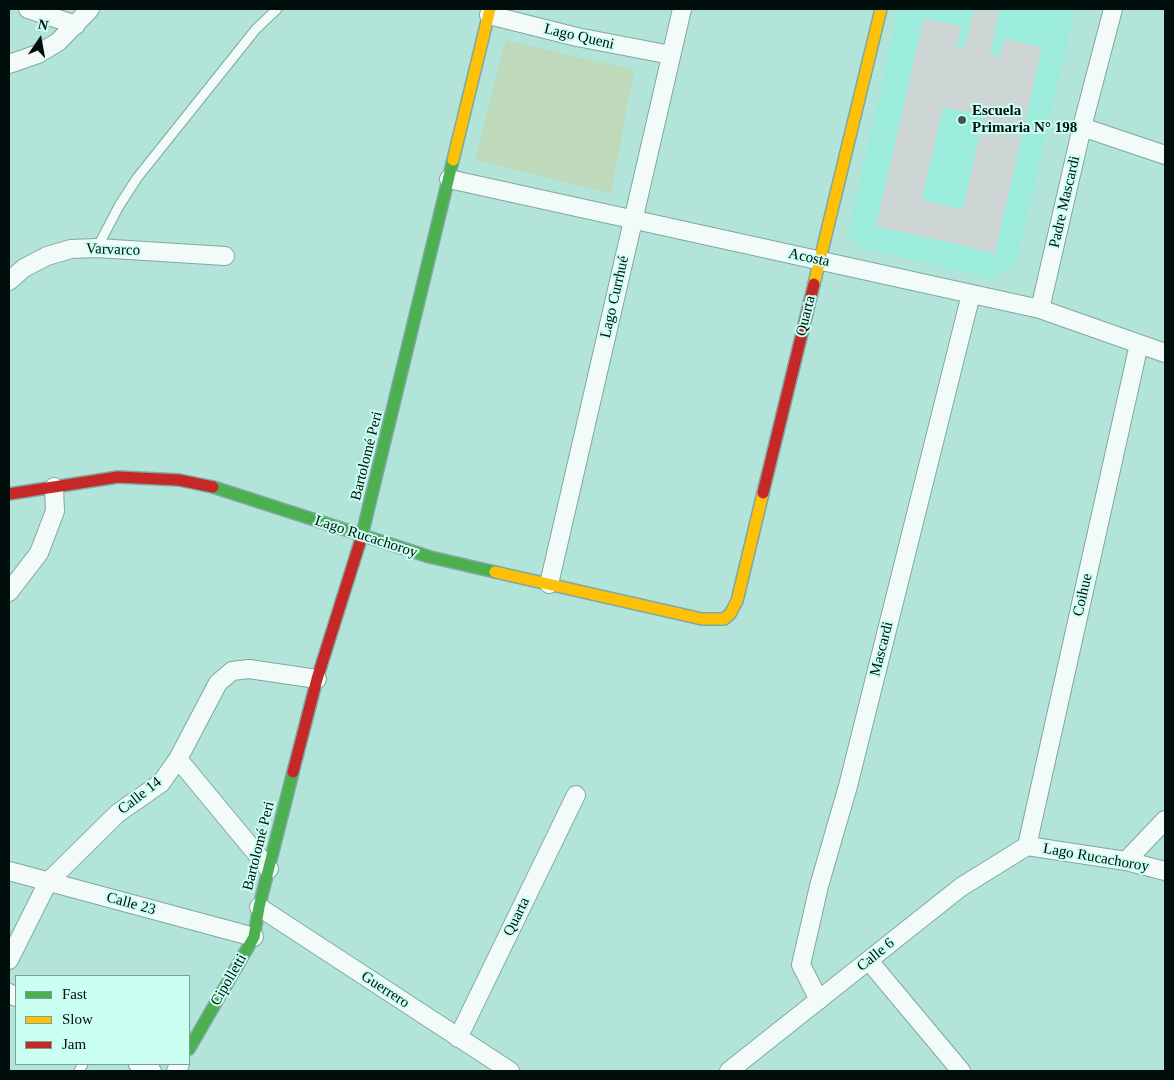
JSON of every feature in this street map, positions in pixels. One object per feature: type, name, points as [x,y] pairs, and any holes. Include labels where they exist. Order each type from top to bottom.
[{"type":"street","points":[[28,9],[76,25]]},
{"type":"street","points":[[9,64],[38,54],[58,42],[90,9]]},
{"type":"street","name":"Lago Currhué","points":[[549,584],[682,9]]},
{"type":"street","name":"Quarta","points":[[724,619],[730,614],[738,600],[881,9]]},
{"type":"street","name":"Padre Mascardi","points":[[1040,309],[1082,127],[1113,9]]},
{"type":"street","name":"Lago Queni","points":[[490,12],[577,37],[671,55]]},
{"type":"street","name":"Bartolomé Peri","points":[[260,907],[317,679],[362,537],[490,12]]},
{"type":"street","points":[[1082,127],[1165,155]]},
{"type":"street","name":"Acosta","points":[[449,180],[1040,309],[1165,353]]},
{"type":"street","name":"Varvarco","points":[[9,281],[24,268],[47,256],[71,249],[97,248],[225,256]]},
{"type":"street","name":"Mascardi","points":[[819,1000],[801,966],[819,886],[850,776],[971,294]]},
{"type":"street","name":"Coihue","points":[[1027,846],[1139,344]]},
{"type":"street","name":"Lago Rucachoroy","points":[[9,494],[118,477],[149,477],[179,480],[210,486],[362,537],[430,557],[702,619],[724,619]]},
{"type":"street","points":[[9,592],[39,553],[54,511],[54,487]]},
{"type":"street","name":"Calle 14","points":[[9,960],[48,882],[118,813],[161,783],[178,759],[218,683],[232,671],[249,669],[317,679]]},
{"type":"street","points":[[178,759],[269,869]]},
{"type":"street","name":"Quarta","points":[[458,1038],[576,795]]},
{"type":"street","points":[[1126,861],[1165,820]]},
{"type":"street","name":"Lago Rucachoroy","points":[[1027,846],[1126,861],[1165,871]]},
{"type":"street","name":"Calle 6","points":[[729,1071],[961,887],[1027,846]]},
{"type":"street","name":"Calle 23","points":[[9,871],[254,937]]},
{"type":"street","name":"Guerrero","points":[[260,907],[510,1071]]},
{"type":"street","name":"Cipolletti","points":[[190,1047],[254,937],[260,907]]},
{"type":"street","points":[[869,961],[961,1071]]},
{"type":"street","points":[[140,1065],[152,1071]]},
{"type":"lane","points":[[97,248],[119,206],[137,178],[256,29],[276,9]]},
{"type":"shaded area","name":"Escuela Primaria N° 198","points":[[899,9],[1075,9],[1016,263],[992,279],[859,247],[848,232]]},
{"type":"shaded area","points":[[506,40],[634,70],[611,193],[475,160]]},
{"type":"building","points":[[974,9],[999,12],[990,54],[1000,56],[1004,39],[1042,47],[995,253],[876,226],[924,18],[961,26],[957,47],[964,48]],"holes":[[[943,107],[984,116],[963,210],[922,200]]]},
{"type":"traffic: fast","points":[[361,539],[453,160]]},
{"type":"traffic: fast","points":[[213,487],[430,557],[495,572]]},
{"type":"traffic: fast","points":[[190,1047],[254,937],[259,907],[293,772]]},
{"type":"traffic: slow","points":[[453,160],[490,9]]},
{"type":"traffic: slow","points":[[814,284],[881,9]]},
{"type":"traffic: slow","points":[[495,572],[702,619],[724,619],[730,614],[737,601],[763,493]]},
{"type":"traffic: jam","points":[[763,493],[814,284]]},
{"type":"traffic: jam","points":[[9,494],[118,477],[179,480],[213,487]]},
{"type":"traffic: jam","points":[[293,772],[317,679],[361,539]]},
{"type":"place","name":"Escuela Primaria N° 198","points":[[962,120]]}]
